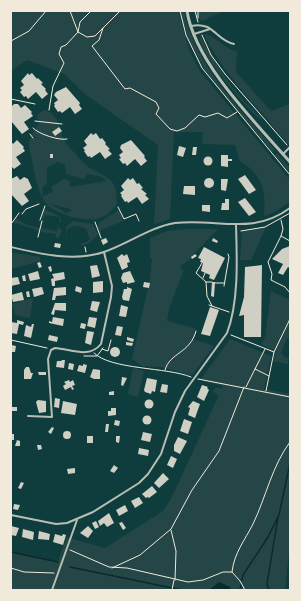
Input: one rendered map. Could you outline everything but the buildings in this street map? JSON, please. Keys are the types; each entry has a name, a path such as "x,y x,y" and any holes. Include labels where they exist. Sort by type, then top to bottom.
{"street":[{"path":"187,11 201,52 215,74 290,162"},
{"path":"191,26 202,24 226,41 234,44"},
{"path":"194,34 211,29"},
{"path":"283,154 290,147"},
{"path":"11,247 69,257 80,257 104,252 174,223 236,225 258,223 283,213 290,208"},
{"path":"11,515 56,524 77,520 129,491 148,474 161,454 178,405 227,332 234,309 236,225"},
{"path":"28,416 52,417 48,360 51,350 55,348 87,353 93,352 102,340 112,286 104,252"},
{"path":"52,590 77,520"}],"path":[{"path":"11,41 28,31 46,11"},
{"path":"70,11 78,32 87,37 95,36 120,11"},
{"path":"49,110 53,86 64,63 59,54 61,47 66,45 78,32 80,22 91,11"},
{"path":"195,11 198,24"},
{"path":"197,19 198,11"},
{"path":"103,28 99,40 92,46 126,89 130,88 156,102 159,108 156,114 170,128 177,131 185,128 199,115 205,117 218,113 227,118 237,112"},
{"path":"201,31 212,55 225,74 290,147"},
{"path":"11,99 35,104"},
{"path":"35,121 62,124"},
{"path":"33,128 41,135 63,140 67,139"},
{"path":"30,134 33,138"},
{"path":"22,214 26,209 39,204"},
{"path":"38,237 45,206"},
{"path":"118,207 124,219 136,214 139,221"},
{"path":"11,224 19,213"},
{"path":"236,232 265,227 281,220 290,213"},
{"path":"281,220 283,229 281,236 268,262 272,274 271,280 285,287 290,293"},
{"path":"95,222 101,238"},
{"path":"281,236 290,241"},
{"path":"224,286 229,257 228,254"},
{"path":"202,263 196,273 206,282 212,282"},
{"path":"202,279 205,273"},
{"path":"206,282 206,296 212,306"},
{"path":"215,283 224,283"},
{"path":"209,305 231,313"},
{"path":"266,391 274,352 290,319"},
{"path":"165,370 167,363 188,347 196,331"},
{"path":"227,332 274,352"},
{"path":"11,340 51,350"},
{"path":"102,349 108,351 111,340"},
{"path":"97,356 104,344"},
{"path":"112,568 140,555 171,529 192,490 219,451 245,387 265,349"},
{"path":"93,352 97,356"},
{"path":"81,356 97,356 119,363 181,373 192,377"},
{"path":"255,369 269,376"},
{"path":"196,377 199,379 290,396"},
{"path":"232,572 235,556 252,525 263,496 290,442"},
{"path":"171,529 176,551 172,590"},
{"path":"68,548 102,565 112,568 128,568 174,580 197,582 224,572 232,572 243,585 244,590"},
{"path":"11,568 24,572 58,572"},
{"path":"159,590 164,590"}],"shaded area":[{"path":"11,11 178,11 189,49 199,70 290,180 290,202 273,213 264,216 264,198 261,184 254,172 240,161 235,145 202,144 203,132 174,132 170,219 154,224 158,145 86,95 64,74 27,60 11,71"},
{"path":"181,11 184,11 198,50 220,85 275,150 273,152 217,87 205,69 194,51 186,31"},
{"path":"197,11 224,11 202,21 199,19"},
{"path":"206,34 237,52 236,72 271,111 290,104 290,146 242,91 225,69 210,47 204,35"},
{"path":"200,35 212,58 227,80 243,100 262,118 260,119 254,113 223,79 205,53 200,42"},
{"path":"44,110 52,114 60,126 52,132 54,136 62,131 62,137 64,137 65,142 87,166 113,182 117,203 113,209 103,217 91,220 68,216 54,210 45,202 37,182 29,146 31,137 35,139 37,137 31,136 39,123 37,115","holes":["58,162 65,165 66,174 83,179 88,174 102,177 106,181 70,187 70,181 64,179 51,187 53,192 43,196 42,188 47,183 47,167","51,204 70,209 71,211 66,213"]},
{"path":"277,153 290,168 290,173 275,155"},
{"path":"44,209 60,216 61,222 59,222 60,217 45,215 44,219 42,218"},
{"path":"119,210 123,221 101,230 101,234 98,226 100,222"},
{"path":"16,218 27,225 40,228 39,231 16,223 15,224 13,222"},
{"path":"73,221 93,224 98,235 89,243 81,246 81,244 90,240 86,229 74,226 67,230 66,239 66,227"},
{"path":"58,227 62,230 59,238 56,238 56,234 41,232 42,228 57,231"},
{"path":"266,227 251,260 240,260 242,232"},
{"path":"185,229 218,229 191,257 192,258 180,266 183,272 169,309 167,321 195,328 193,339 214,346 192,375 160,367 142,366 132,359 150,279 152,258 150,258 150,238 167,231"},
{"path":"11,252 40,257 40,261 11,269"},
{"path":"271,291 290,300 290,339 287,338 281,353 285,357 289,358 288,364 273,361 276,352 261,344 265,338"},
{"path":"33,298 30,318 15,315 12,304"},
{"path":"230,339 271,356 267,375 263,373 267,377 264,389 290,394 290,542 285,590 11,590 11,552 58,562 66,537 105,548 163,511 171,499 219,395 213,392 216,387 222,389 223,386 200,380"},
{"path":"133,368 144,371 138,397 128,394"},
{"path":"219,582 230,587 231,590 209,590"}],"waterway":[{"path":"242,580 243,575 268,537 279,515 290,463"},
{"path":"269,590 267,584 278,517"},
{"path":"11,552 58,562"},
{"path":"70,567 182,590"},
{"path":"240,590 241,585"}]}
